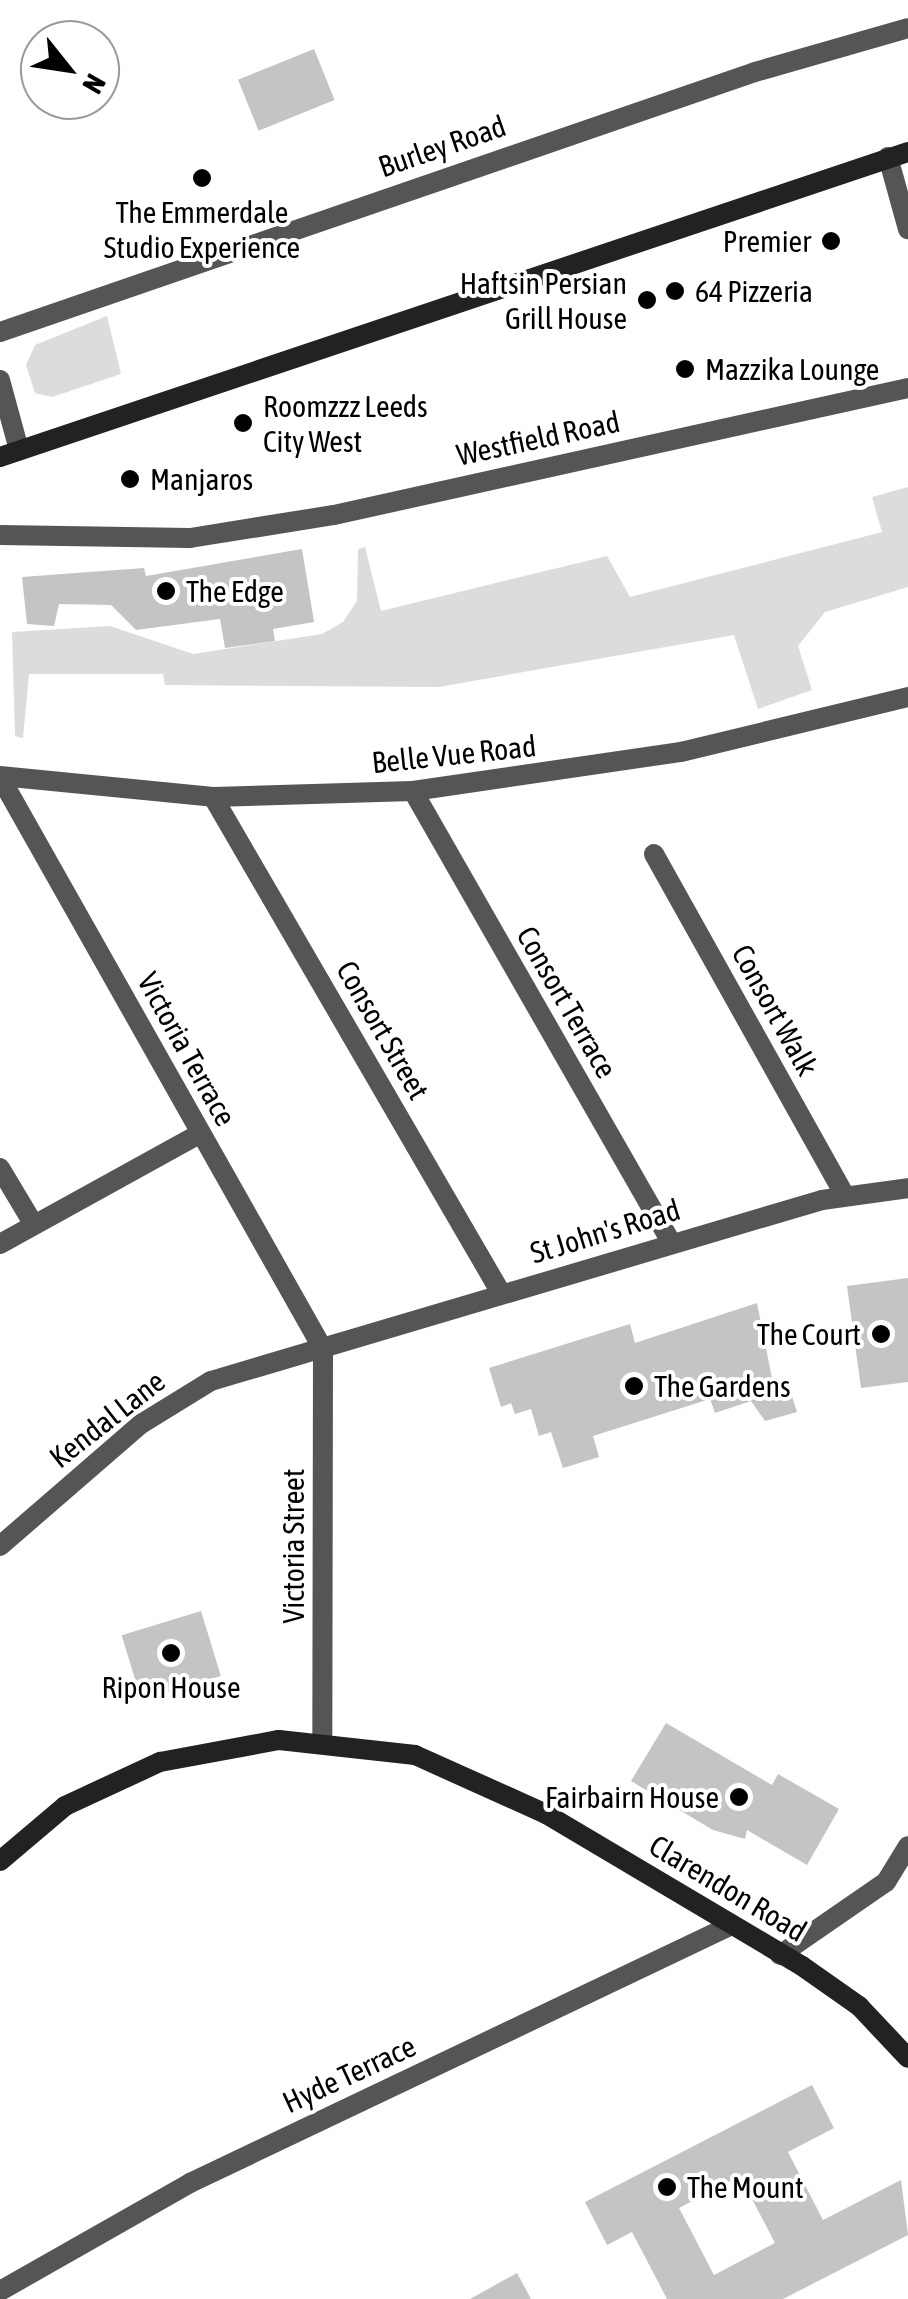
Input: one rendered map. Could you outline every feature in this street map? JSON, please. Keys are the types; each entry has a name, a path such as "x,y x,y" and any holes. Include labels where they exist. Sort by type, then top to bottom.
{"street":[{"name":"Burley Road","path":"0,332 755,72 908,28"},
{"path":"0,380 9,453 898,154 908,229"},
{"name":"Westfield Road","path":"0,535 226,532 908,388"},
{"name":"Belle Vue Road","path":"0,777 213,797 413,790 681,752 908,697"},
{"name":"Victoria Terrace","path":"0,777 323,1349"},
{"name":"Consort Terrace","path":"413,790 670,1242"},
{"name":"Consort Street","path":"213,797 501,1293"},
{"name":"Consort Walk","path":"654,854 844,1194"},
{"path":"0,1244 199,1134"},
{"path":"0,1168 34,1225"},
{"name":"St John's Road","path":"323,1349 670,1242 844,1194 908,1188"},
{"name":"Kendal Lane","path":"0,1546 178,1398 323,1349"},
{"name":"Victoria Street","path":"322,1743 323,1349"},
{"name":"Clarendon Road","path":"0,1860 64,1806 160,1762 278,1740 415,1756 502,1791 780,1954 859,2006 908,2058"},
{"path":"780,1954 886,1882 908,1846"},
{"name":"Hyde Terrace","path":"0,2292 190,2182 732,1926"}],"shaded area":[{"path":"107,316 121,374 52,397 35,393 26,365 35,345"},
{"path":"908,487 908,587 825,612 798,646 812,690 758,709 734,635 439,687 165,685 163,674 29,674 23,738 15,736 12,632 110,626 193,654 322,634 343,622 357,601 358,549 365,547 381,611 607,556 630,597 882,532 872,497"}],"building":[{"path":"314,49 335,100 259,131 238,80"},
{"name":"The Edge","path":"302,549 314,622 273,629 275,641 225,648 220,619 136,630 111,605 59,604 54,626 27,624 22,577 144,568 146,576"},
{"name":"The Court","path":"908,1278 908,1382 861,1388 847,1286"},
{"name":"The Gardens","path":"757,1303 774,1388 788,1384 797,1412 765,1421 751,1401 715,1413 710,1399 593,1436 599,1457 563,1468 551,1432 539,1436 531,1409 515,1414 511,1403 501,1407 489,1368 630,1324 635,1343"},
{"name":"Ripon House","path":"201,1611 221,1676 142,1700 122,1635"},
{"name":"Fairbairn House","path":"666,1723 772,1785 778,1774 839,1809 807,1865 747,1830 745,1839 713,1830 631,1781"},
{"name":"The Mount","path":"812,2085 834,2128 788,2152 823,2220 901,2180 908,2235 783,2299 667,2299 632,2232 607,2245 585,2202","holes":["740,2176 775,2243 714,2275 679,2208"]},
{"path":"517,2273 531,2299 470,2299"}],"place":[{"name":"The Emmerdale Studio Experience","path":"202,178"},
{"name":"Premier","path":"831,241"},
{"name":"64 Pizzeria","path":"675,291"},
{"name":"Haftsin Persian Grill House","path":"647,300"},
{"name":"Mazzika Lounge","path":"685,369"},
{"name":"Roomzzz Leeds City West","path":"243,423"},
{"name":"Manjaros","path":"130,479"},
{"name":"The Edge","path":"166,591"},
{"name":"The Court","path":"881,1334"},
{"name":"The Gardens","path":"634,1386"},
{"name":"Ripon House","path":"171,1653"},
{"name":"Fairbairn House","path":"739,1797"},
{"name":"The Mount","path":"667,2187"}]}
